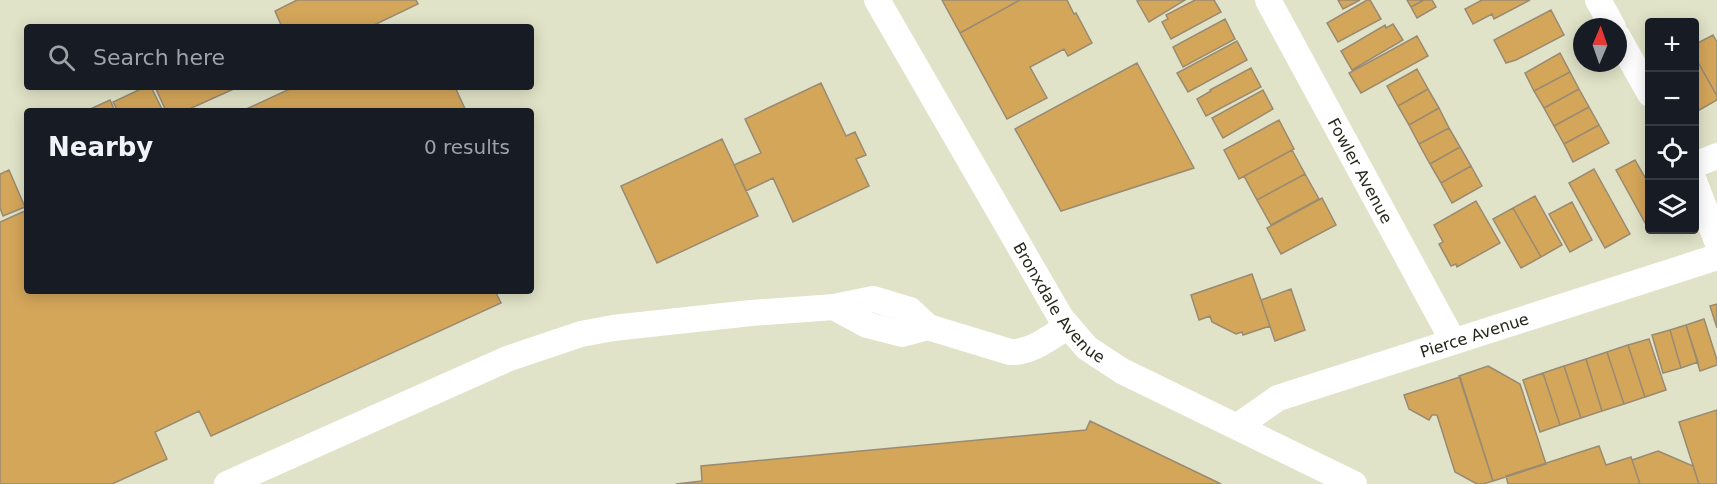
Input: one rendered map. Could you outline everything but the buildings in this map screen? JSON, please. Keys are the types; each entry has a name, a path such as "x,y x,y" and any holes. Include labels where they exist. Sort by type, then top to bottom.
{"street":[{"name":"Bronxdale Avenue","path":"877,0 1061,318 1087,348 1113,366 1354,484"},
{"name":"Fowler Avenue","path":"1268,0 1453,340"},
{"path":"1598,0 1608,18"},
{"path":"1627,53 1645,85"},
{"path":"1699,163 1717,156"},
{"path":"1699,192 1717,241"},
{"name":"Pierce Avenue","path":"1238,426 1278,398 1717,257"},
{"path":"227,484 507,359 581,334 668,321 834,307 873,299 910,310 928,327 1010,352 1021,353 1030,350 1068,326"}]}
